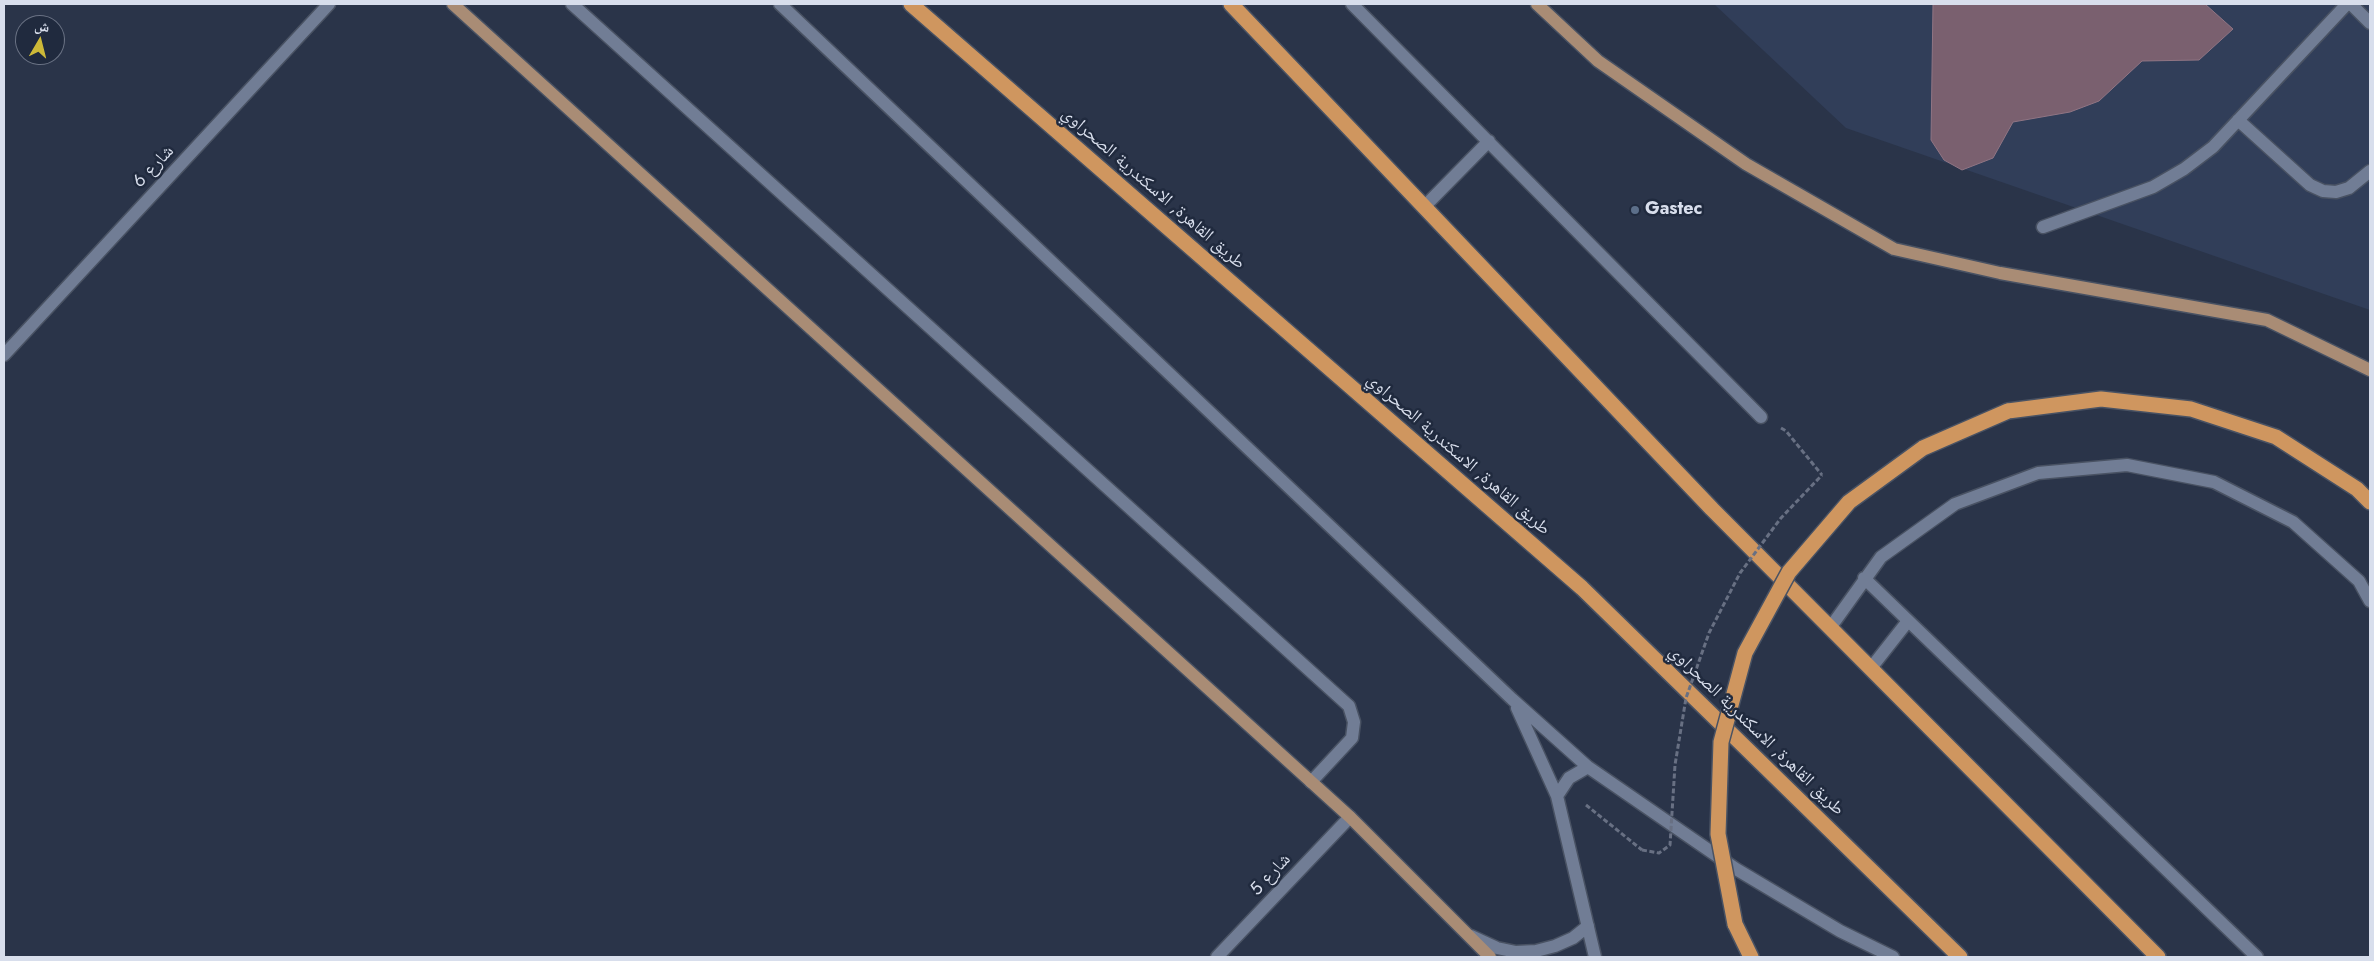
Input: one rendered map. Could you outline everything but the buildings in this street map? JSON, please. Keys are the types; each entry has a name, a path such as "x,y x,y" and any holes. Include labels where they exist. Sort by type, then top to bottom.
{"highway":[{"name":"طريق القاهرة, الاسكندرية الصحراوي","path":"911,4 1582,588 1960,957"},
{"path":"1231,4 1712,508 2158,957"},
{"path":"1750,957 1735,924 1718,834 1721,742 1745,653 1789,572 1849,502 1923,448 2008,412 2101,399 2191,408 2276,437 2357,489 2370,502"}],"main road":[{"path":"453,4 1350,817 1490,957"},
{"path":"1537,4 1598,61 1746,164 1894,248 2000,274 2267,320 2370,370"}],"street":[{"name":"شارع 6","path":"4,355 330,4"},
{"path":"572,4 1349,706 1354,722 1352,738 1311,782"},
{"path":"780,4 1512,699 1588,767 1736,869 1840,931 1893,957"},
{"path":"1352,4 1761,416"},
{"path":"2043,227 2153,187 2184,169 2213,146 2347,4"},
{"path":"2351,4 2370,23"},
{"path":"2238,120 2310,185 2322,191 2336,192 2349,188 2370,171"},
{"path":"1424,206 1489,141"},
{"path":"1830,628 1864,578 1881,557 1955,504 2038,473 2127,465 2214,482 2293,522 2359,581 2370,601"},
{"path":"1864,578 2256,957"},
{"path":"1871,668 1908,621"},
{"path":"1512,699 1529,730 1557,796 1596,957"},
{"path":"1557,796 1569,778 1588,767"},
{"name":"شارع 5","path":"1217,957 1350,817"},
{"path":"1463,930 1479,941 1497,948 1516,952 1536,951 1564,942 1588,926"}],"path":[{"path":"1786,431 1822,475"},
{"path":"1579,800 1642,850"}],"shaded area":[{"path":"1714,4 2370,4 2370,310 1846,128"}],"place":[{"name":"Gastec","path":"1635,210"}]}
